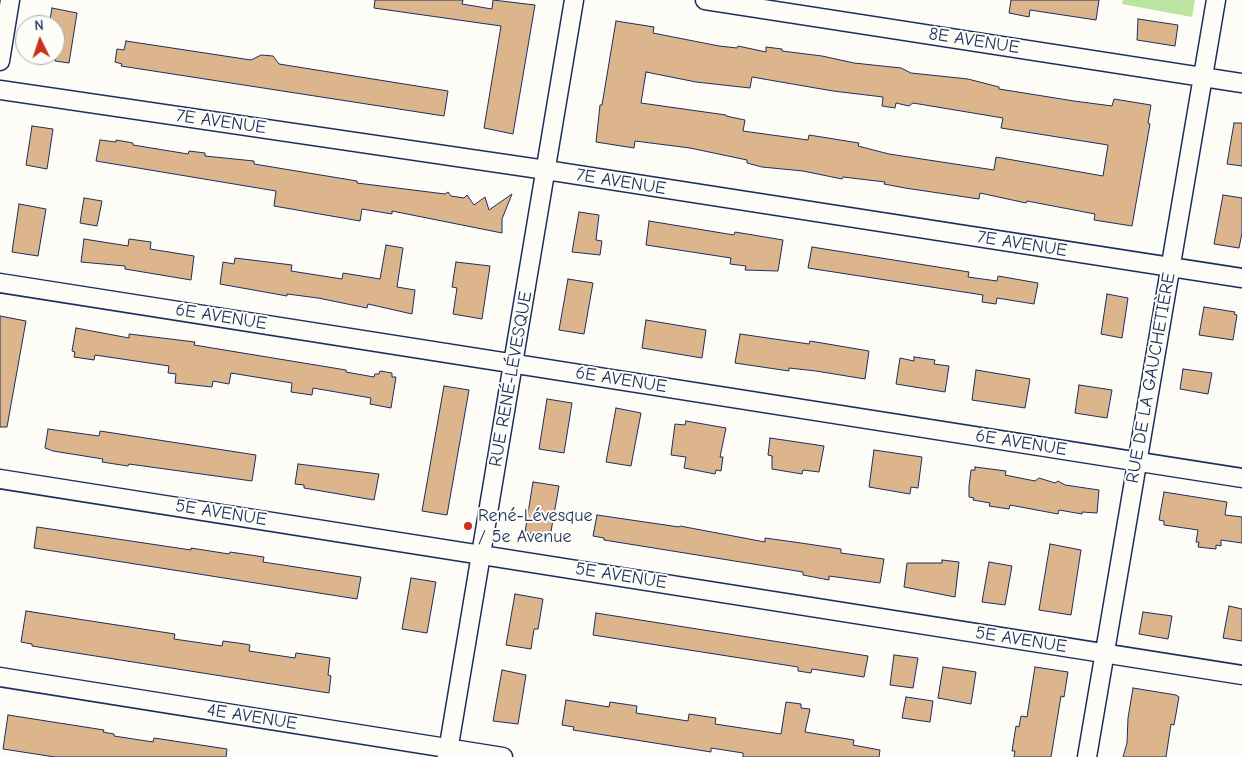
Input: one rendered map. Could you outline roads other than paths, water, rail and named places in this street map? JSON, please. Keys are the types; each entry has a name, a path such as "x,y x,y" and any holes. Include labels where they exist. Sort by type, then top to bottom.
{"street":[{"path":"0,61 10,0"},
{"name":"RUE RENÉ-LÉVESQUE","path":"447,753 574,0"},
{"name":"8E AVENUE","path":"706,0 1242,83"},
{"name":"RUE DE LA GAUCHETIÈRE","path":"1087,757 1216,0"},
{"name":"7E AVENUE","path":"0,90 546,170 1242,278"},
{"name":"6E AVENUE","path":"0,283 1242,478"},
{"name":"5E AVENUE","path":"0,479 1242,675"},
{"name":"4E AVENUE","path":"0,677 447,753 503,757"}],"place":[{"name":"René-Lévesque / 5e Avenue","path":"468,526"}]}
